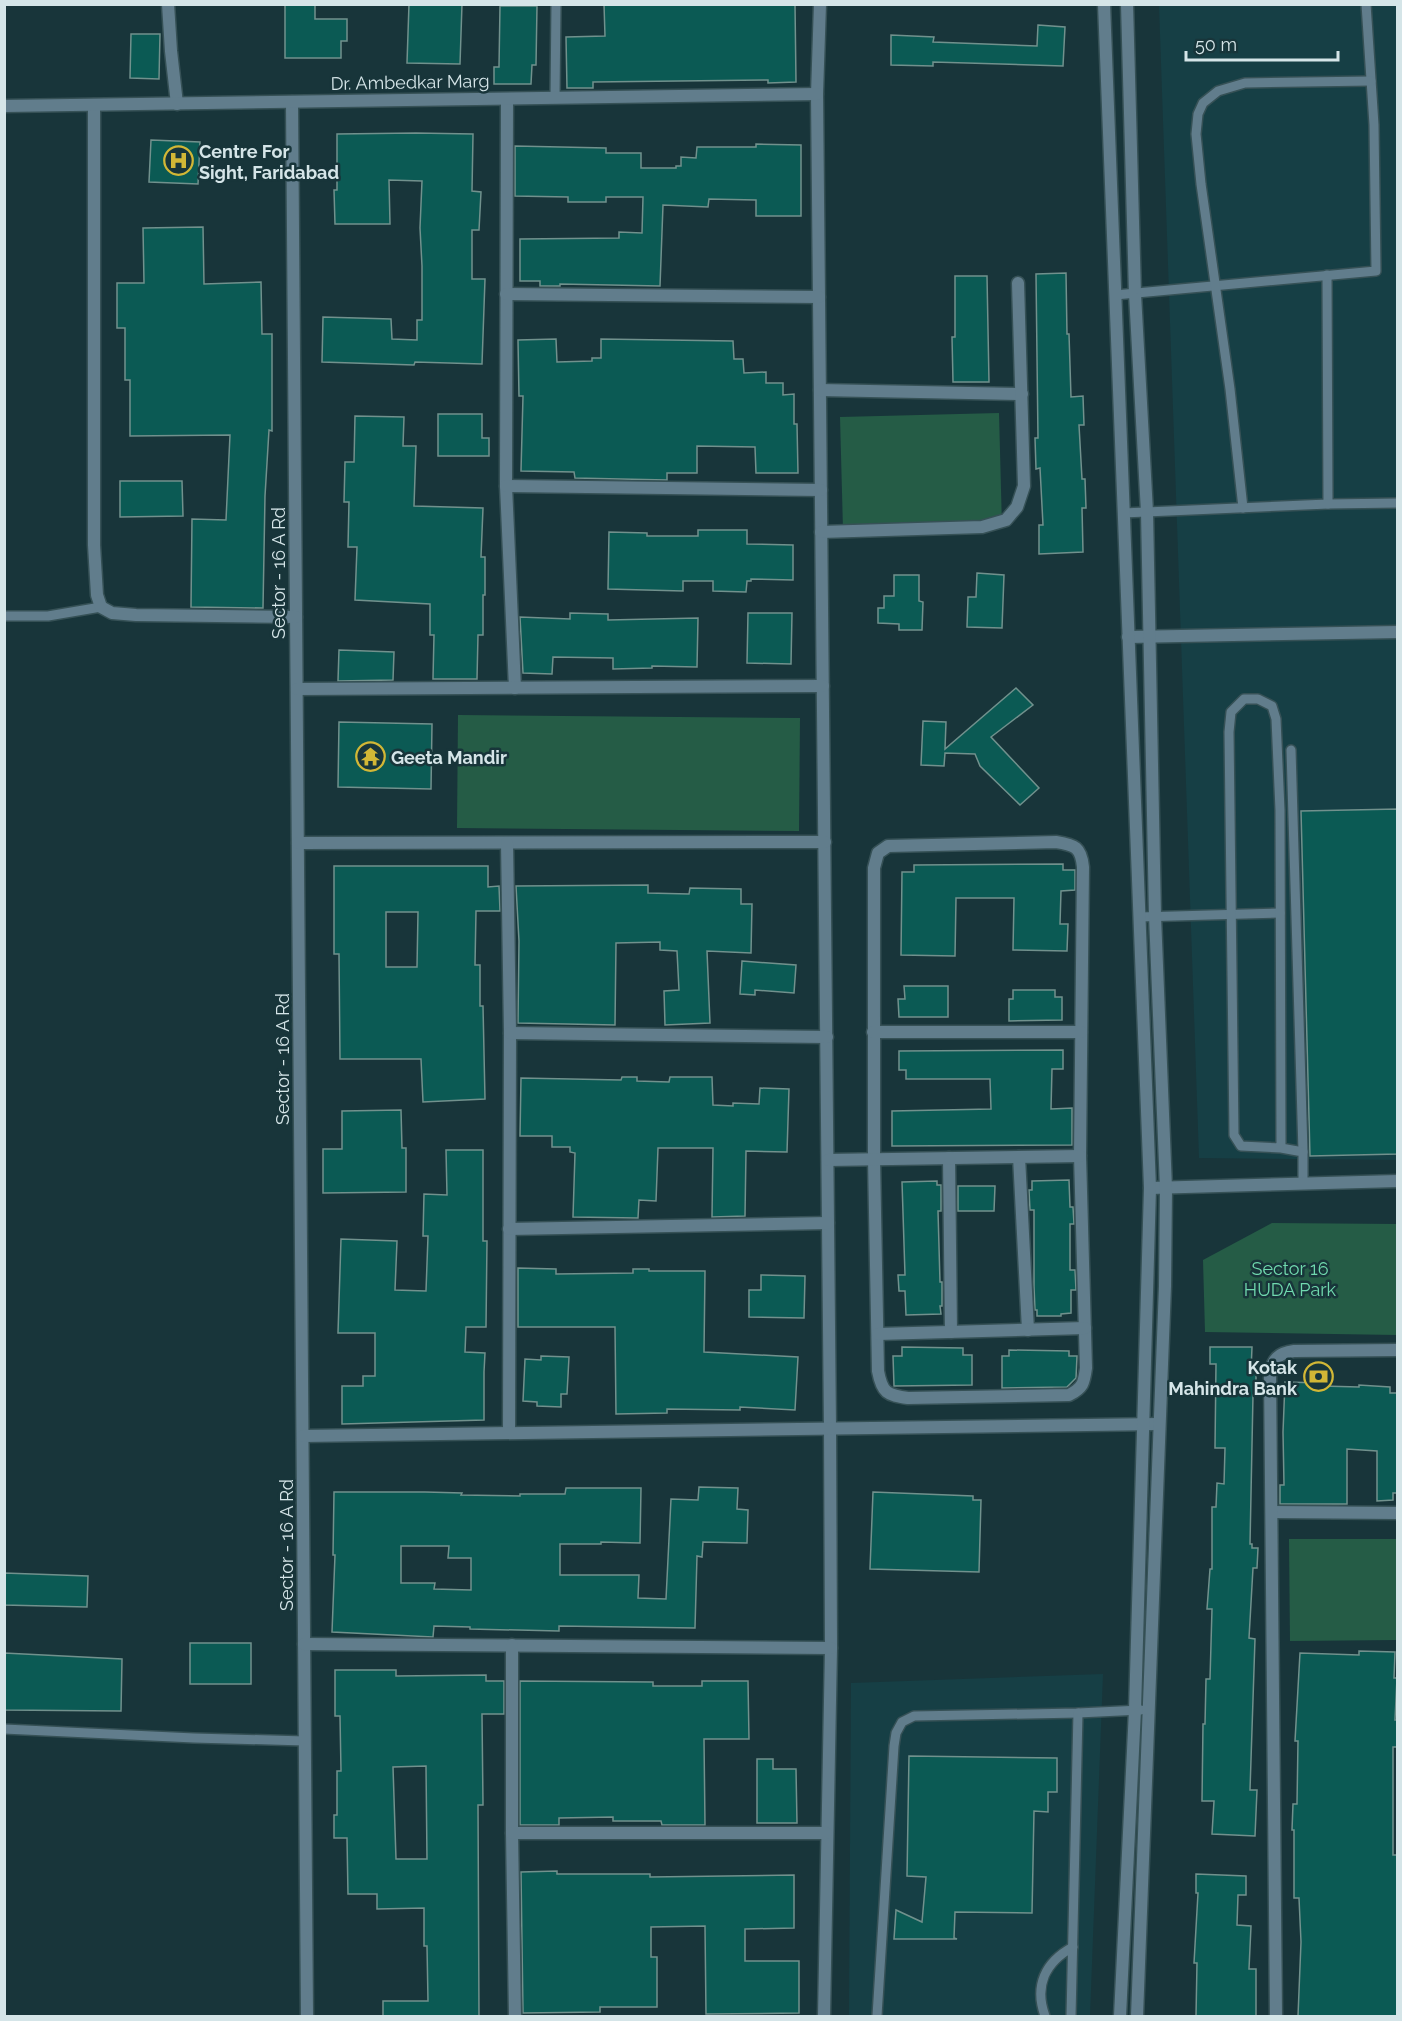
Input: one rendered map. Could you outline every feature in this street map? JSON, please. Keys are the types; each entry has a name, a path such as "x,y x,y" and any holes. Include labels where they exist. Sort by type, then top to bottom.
{"street":[{"path":"168,4 177,104"},
{"path":"820,4 817,94 831,1648 824,2016"},
{"path":"1104,4 1150,1188 1135,1710 1120,2016"},
{"path":"1127,4 1135,294 1147,512 1155,916 1166,1188 1165,1286 1137,2016"},
{"name":"Dr. Ambedkar Marg","path":"4,106 817,94"},
{"path":"507,99 506,486 514,688"},
{"name":"Sector - 16 A Rd","path":"292,102 307,2016"},
{"path":"94,105 96,595 101,607 112,613 296,617"},
{"path":"821,532 982,527 1006,520 1017,507 1024,486 1018,283"},
{"path":"506,294 819,297"},
{"path":"820,390 1022,394"},
{"path":"506,486 821,490"},
{"path":"1128,636 1398,632"},
{"path":"297,689 823,686"},
{"path":"298,843 825,842"},
{"path":"1056,842 1077,848 1082,856 1080,1156 1086,1368 1085,1381 1079,1390 1069,1395 908,1398 885,1392 880,1383 878,1371 873,1032 872,882 878,853 888,846 1056,842"},
{"path":"507,843 510,1033 509,1432"},
{"path":"873,1032 1081,1032"},
{"path":"510,1033 827,1037"},
{"path":"828,1160 1080,1156"},
{"path":"1019,1157 1028,1330"},
{"path":"949,1158 951,1332"},
{"path":"1150,1188 1398,1181"},
{"path":"509,1229 828,1223"},
{"path":"878,1334 1085,1328"},
{"path":"1276,2016 1270,1374 1273,1362 1281,1353 1398,1350"},
{"path":"303,1436 1159,1424"},
{"path":"1272,1512 1398,1513"},
{"path":"304,1644 831,1648"},
{"path":"512,1645 514,2016"},
{"path":"512,1833 826,1833"}],"lane":[{"path":"555,98 556,4"},
{"path":"1115,295 1376,271 1371,81 1366,4"},
{"path":"1243,508 1201,184 1196,134 1198,114 1203,103 1218,91 1245,83 1371,81"},
{"path":"1327,275 1328,504"},
{"path":"1123,513 1398,503"},
{"path":"4,616 48,616 101,607"},
{"path":"1281,1148 1280,810 1276,718 1272,706 1258,699 1244,699 1231,712 1229,732 1234,1135 1241,1146 1281,1148 1303,1152"},
{"path":"1291,750 1303,1184"},
{"path":"1139,917 1280,913"},
{"path":"877,2016 894,1746 896,1733 902,1722 914,1716 1078,1713 1149,1709"},
{"path":"1071,2016 1078,1713"},
{"path":"4,1729 305,1741"},
{"path":"1045,2016 1042,2007 1042,1982 1047,1969 1062,1953 1072,1947"}],"shaded area":[{"path":"1159,5 1397,5 1397,1160 1199,1158"},
{"path":"1103,1674 1090,2016 849,2016 851,1683"}],"green space":[{"path":"999,413 1002,527 843,530 840,417"},
{"path":"458,715 800,718 799,831 457,828"},
{"name":"Sector 16 HUDA Park","path":"1272,1223 1397,1224 1397,1335 1205,1332 1203,1260"},
{"path":"1289,1539 1397,1539 1397,1640 1290,1641"}],"building":[{"path":"285,4 315,4 315,19 347,19 347,41 341,41 341,58 285,58"},
{"path":"409,4 462,4 460,64 407,63"},
{"path":"604,4 795,4 796,82 768,83 768,80 593,82 593,88 567,88 566,37 605,36"},
{"path":"500,6 537,6 536,65 532,65 531,84 494,84 494,67 499,67"},
{"path":"1038,25 1065,27 1063,66 933,62 933,66 891,65 891,35 934,37 933,42 1037,46"},
{"path":"131,34 160,34 159,79 130,78"},
{"path":"337,134 473,134 472,191 481,192 479,230 472,230 472,279 485,279 482,364 415,362 414,365 322,362 323,317 391,319 392,339 417,340 417,320 422,320 420,228 422,181 389,180 390,224 335,224 334,190 337,190"},
{"path":"151,140 200,142 198,184 149,182"},
{"path":"756,144 801,145 801,216 756,216 756,200 709,199 708,207 663,205 660,286 560,284 560,286 540,286 540,281 520,281 520,239 619,238 619,232 642,233 643,197 606,197 606,202 568,202 568,197 515,196 515,146 606,148 606,153 641,153 641,168 676,168 676,166 681,166 681,157 696,158 697,147 756,147"},
{"path":"203,227 204,284 261,282 262,334 272,334 272,431 269,430 265,496 263,608 191,607 192,519 226,520 230,435 130,436 130,380 125,380 125,328 117,328 117,283 144,283 143,228"},
{"path":"1066,273 1071,397 1083,396 1084,425 1079,425 1086,508 1082,508 1083,552 1039,554 1039,525 1043,525 1040,468 1036,469 1035,438 1038,438 1036,274"},
{"path":"955,276 987,276 989,382 953,382 952,337 955,337"},
{"path":"556,339 557,362 592,361 592,358 601,358 601,339 733,341 734,359 743,359 744,373 766,372 766,383 783,383 783,395 794,394 798,473 756,473 755,447 697,446 697,473 667,473 667,480 575,478 574,472 521,471 523,396 519,396 518,340"},
{"path":"438,414 482,414 482,438 489,438 489,456 438,456"},
{"path":"355,416 404,417 403,446 416,446 414,506 483,508 481,557 485,557 485,595 483,595 483,635 478,635 477,679 433,679 434,635 430,635 430,604 355,600 357,547 348,547 349,502 344,502 345,462 354,462"},
{"path":"120,481 182,481 183,516 120,517"},
{"path":"698,530 747,530 747,544 793,545 793,580 751,579 747,581 746,592 713,591 713,581 683,581 683,591 608,589 609,532 647,533 647,536 698,536"},
{"path":"977,573 1004,575 1002,628 967,627 968,597 976,597"},
{"path":"894,575 919,575 919,601 923,602 922,630 899,630 899,624 878,623 878,608 884,608 884,596 894,596"},
{"path":"570,613 608,614 608,620 698,618 697,667 652,666 652,668 613,669 613,658 553,657 552,674 523,673 520,617 570,619"},
{"path":"748,613 792,613 791,664 747,663"},
{"path":"339,650 394,652 393,680 338,681"},
{"path":"1016,688 1033,705 991,737 1039,788 1020,805 980,766 975,754 945,753 944,766 921,765 923,721 946,722 945,749"},
{"path":"339,722 432,724 431,789 338,787"},
{"path":"1398,809 1398,1154 1310,1156 1301,811"},
{"path":"1063,864 1063,870 1075,870 1075,890 1061,891 1060,924 1068,924 1067,951 1013,950 1014,898 956,898 955,956 901,955 902,872 914,872 914,865"},
{"path":"334,866 488,866 488,887 499,886 500,911 476,911 475,965 480,965 485,1099 423,1102 421,1059 340,1059 339,954 334,954","holes":["386,912 418,912 417,967 386,967"]},
{"path":"648,885 648,893 689,894 690,888 741,889 741,904 752,904 751,953 707,951 710,1023 665,1025 664,991 679,990 677,951 660,950 660,942 616,943 615,1025 518,1023 519,941 516,886"},
{"path":"742,961 796,965 794,993 755,990 755,995 740,994"},
{"path":"904,986 948,986 948,1017 899,1017 898,999 905,999"},
{"path":"1013,990 1055,990 1055,997 1062,997 1062,1020 1009,1021 1009,999 1013,999"},
{"path":"1063,1050 1063,1069 1052,1069 1051,1109 1072,1108 1072,1145 892,1146 892,1111 991,1109 990,1079 906,1079 906,1070 899,1070 899,1051"},
{"path":"622,1077 637,1077 637,1081 669,1082 670,1077 712,1077 713,1105 759,1104 760,1088 789,1089 787,1152 746,1151 745,1216 712,1217 713,1148 658,1148 656,1201 639,1200 638,1218 573,1217 575,1153 570,1152 570,1147 552,1147 552,1136 520,1136 521,1078 621,1080"},
{"path":"401,1110 402,1148 406,1148 406,1192 323,1193 323,1149 342,1149 342,1111"},
{"path":"446,1150 483,1150 483,1241 487,1241 486,1327 466,1327 465,1352 485,1353 484,1420 342,1424 342,1386 363,1386 363,1376 375,1376 375,1333 338,1333 341,1239 397,1241 395,1290 426,1291 428,1236 423,1236 424,1194 447,1195"},
{"path":"1069,1180 1070,1207 1073,1207 1074,1224 1070,1224 1070,1270 1075,1270 1076,1290 1071,1290 1071,1313 1061,1314 1061,1316 1037,1316 1034,1286 1034,1210 1030,1210 1029,1190 1032,1190 1032,1181"},
{"path":"937,1181 937,1185 941,1185 941,1211 938,1211 940,1282 942,1282 941,1314 906,1315 905,1291 899,1291 898,1275 905,1275 902,1182"},
{"path":"958,1186 995,1186 994,1211 958,1211"},
{"path":"518,1268 556,1269 556,1274 633,1273 633,1269 705,1271 704,1352 798,1357 795,1410 740,1407 740,1410 667,1409 667,1413 616,1414 615,1327 518,1327"},
{"path":"761,1275 805,1276 804,1318 749,1317 749,1290 761,1290"},
{"path":"902,1347 963,1348 963,1355 972,1355 972,1385 894,1386 893,1356 902,1356"},
{"path":"1210,1347 1252,1347 1251,1371 1256,1371 1256,1395 1253,1395 1250,1544 1252,1548 1258,1548 1257,1568 1253,1568 1249,1638 1255,1639 1250,1790 1257,1790 1255,1836 1212,1834 1214,1801 1202,1801 1203,1724 1205,1724 1206,1679 1210,1679 1212,1609 1207,1609 1210,1569 1212,1569 1212,1507 1216,1507 1217,1483 1224,1484 1225,1448 1215,1448 1216,1364 1210,1364"},
{"path":"1009,1350 1069,1351 1069,1356 1077,1356 1076,1378 1067,1387 1002,1388 1002,1356 1009,1356"},
{"path":"541,1356 569,1357 567,1394 561,1394 561,1407 537,1406 537,1402 523,1401 525,1359 541,1360"},
{"path":"1285,1382 1322,1383 1322,1386 1390,1387 1390,1393 1398,1393 1398,1493 1393,1493 1393,1500 1377,1501 1377,1451 1347,1449 1347,1504 1280,1504 1280,1485 1284,1485"},
{"path":"699,1487 738,1488 737,1509 748,1510 747,1543 703,1542 702,1557 697,1556 695,1628 559,1626 559,1631 434,1626 433,1637 332,1632 335,1555 333,1555 334,1492 425,1492 520,1496 520,1494 565,1494 566,1488 641,1488 640,1543 560,1544 560,1575 639,1575 638,1598 666,1599 671,1499 698,1500","holes":["401,1546 449,1546 448,1558 471,1558 471,1590 434,1589 435,1583 401,1583"]},
{"path":"873,1492 973,1496 973,1500 981,1500 979,1572 870,1569"},
{"path":"4,1573 88,1576 87,1607 4,1605"},
{"path":"190,1643 251,1643 251,1684 190,1684"},
{"path":"1359,1651 1395,1652 1394,1678 1397,1678 1395,1720 1398,1720 1398,1747 1393,1747 1393,1855 1398,1855 1397,2016 1298,2016 1301,1942 1299,1898 1294,1898 1294,1830 1292,1830 1293,1804 1297,1804 1298,1741 1295,1741 1300,1653 1359,1655"},
{"path":"4,1653 122,1659 121,1711 4,1710"},
{"path":"335,1670 396,1670 396,1676 486,1675 486,1681 504,1681 504,1714 482,1714 483,1805 478,1805 479,2016 383,2016 383,2001 428,2001 424,1908 377,1909 377,1894 348,1894 347,1838 334,1838 334,1815 337,1815 337,1771 341,1771 340,1716 335,1716","holes":["426,1766 427,1859 396,1859 393,1767"]},
{"path":"520,1681 653,1682 653,1686 702,1686 702,1681 748,1681 749,1739 704,1739 705,1825 662,1825 661,1821 613,1821 613,1817 559,1818 559,1825 520,1825"},
{"path":"909,1756 1057,1758 1057,1792 1048,1792 1048,1812 1034,1811 1032,1913 955,1912 954,1938 957,1939 894,1939 896,1910 922,1922 926,1877 907,1876"},
{"path":"757,1759 773,1759 773,1769 796,1769 797,1823 757,1823"},
{"path":"557,1871 557,1874 650,1874 650,1877 794,1875 794,1928 745,1929 745,1961 799,1961 799,2013 706,2014 705,1926 651,1927 651,1957 657,1957 657,2007 600,2007 600,2012 523,2013 521,1872"},
{"path":"1196,1874 1246,1876 1246,1895 1238,1895 1237,1925 1251,1926 1249,1969 1256,1969 1256,2016 1196,2016 1197,1963 1194,1963 1198,1893 1196,1893"}],"place":[{"name":"Centre For Sight, Faridabad","path":"178,161"},
{"name":"Geeta Mandir","path":"370,757"},
{"name":"Kotak Mahindra Bank","path":"1318,1377"}]}
